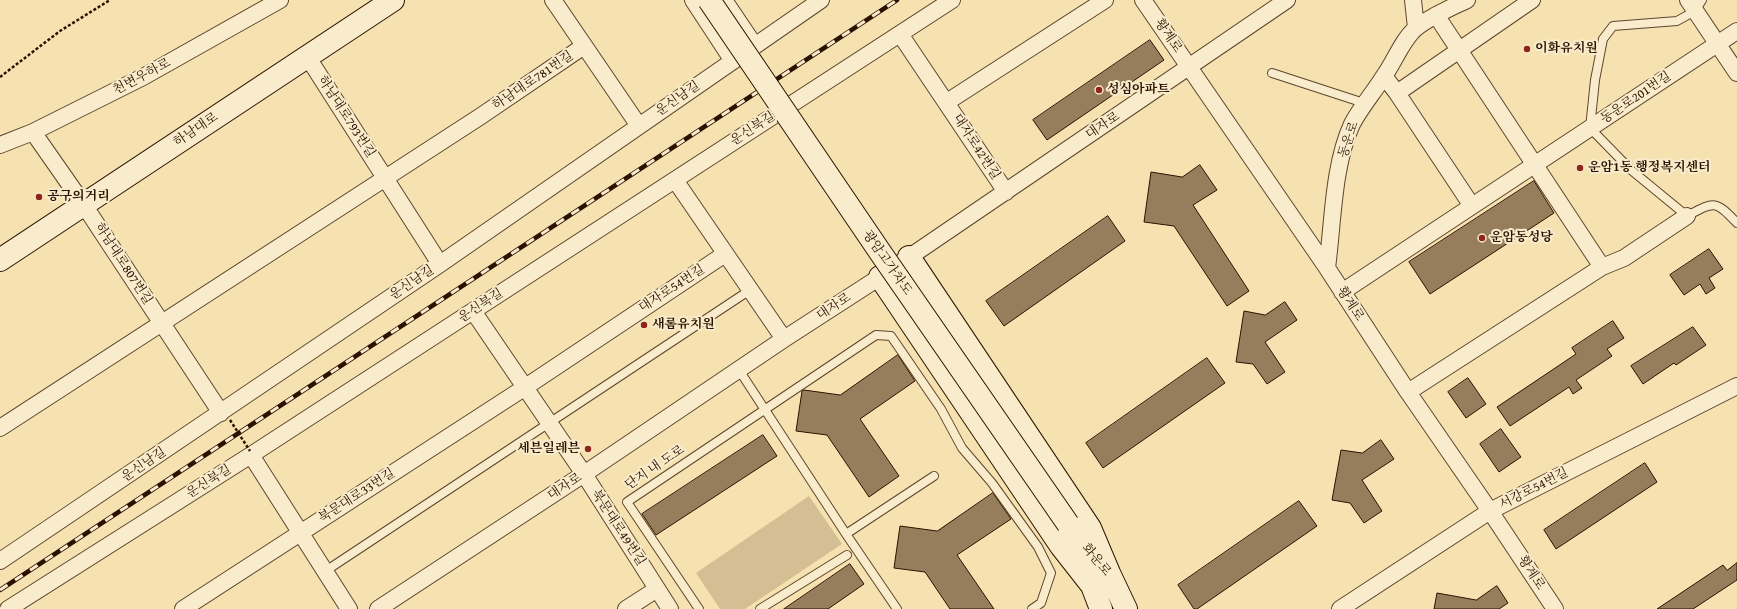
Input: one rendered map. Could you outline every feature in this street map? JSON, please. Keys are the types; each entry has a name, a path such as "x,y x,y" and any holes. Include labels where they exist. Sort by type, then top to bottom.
{"street":[{"name":"천변우하로","path":"0,145 33,132 143,77 280,0"},
{"name":"하남대로","path":"0,260 393,0"},
{"name":"하남대로781번길","path":"554,0 639,126"},
{"path":"693,0 733,61"},
{"name":"광암고가차도","path":"709,0 866,233 1071,529"},
{"path":"724,0 754,46"},
{"name":"운신남길","path":"0,562 225,417 440,264 821,0"},
{"name":"운신북길","path":"17,607 251,453 473,311 952,0"},
{"name":"대자로42번길","path":"947,102 1105,0"},
{"name":"황계로","path":"1143,0 1327,268 1408,392 1555,609"},
{"name":"대자로","path":"378,609 584,474 784,339 909,258 1287,0"},
{"path":"1413,0 1416,28"},
{"name":"동운로","path":"1327,268 1336,187 1343,148 1353,123 1364,103 1384,76 1402,45 1416,28 1436,15 1467,0"},
{"path":"1397,93 1532,0"},
{"path":"1695,4 1737,73"},
{"path":"1436,15 1602,267"},
{"name":"동운로201번길","path":"1342,292 1737,31"},
{"name":"대자로42번길","path":"900,34 1006,192"},
{"name":"하남대로781번길","path":"385,178 481,116 584,46"},
{"name":"하남대로793번길","path":"307,56 440,264"},
{"path":"1384,76 1397,93 1472,206"},
{"name":"하남대로807번길","path":"33,132 84,205 225,417"},
{"path":"0,428 385,178"},
{"path":"675,180 784,339"},
{"path":"1408,392 1602,267 1624,258 1687,216"},
{"name":"대자로54번길","path":"524,388 725,254"},
{"path":"909,258 1090,528 1109,573"},
{"path":"880,277 1061,546 1090,583"},
{"name":"북문대로49번길","path":"473,311 584,474 670,609"},
{"name":"서강로54번길","path":"1340,609 1490,511 1737,386"},
{"name":"북문대로33번길","path":"186,607 524,388"},
{"path":"251,453 324,572 349,609"},
{"name":"화운로","path":"1071,529 1109,573 1126,609"},
{"name":"화운로","path":"1071,529 1101,609"},
{"path":"626,609 657,589"}],"lane":[{"path":"1695,4 1677,22 1613,26 1603,39 1595,80 1590,128 1631,170 1687,216 1706,206 1718,206 1722,207 1737,223"},
{"path":"1272,73 1364,103"},
{"path":"324,572 750,290"},
{"path":"765,409 876,335 892,336 941,408 962,448 992,483 1038,547 1051,573 1041,603 1032,609"},
{"path":"739,370 897,609"},
{"name":"단지 내 도로","path":"699,609 627,502 765,409"},
{"path":"846,534 934,476"},
{"path":"760,609 847,555"}],"path":[{"path":"0,77 60,31 110,0"},
{"path":"225,417 251,453"}],"shaded area":[{"path":"809,496 842,544 745,609 720,609 696,573"}],"building":[{"name":"성심아파트","path":"1150,40 1164,60 1047,140 1033,120"},
{"path":"1200,165 1217,190 1193,205 1249,291 1227,306 1174,226 1144,222 1151,172 1182,177"},
{"name":"운암동성당","path":"1534,181 1554,213 1430,294 1409,262"},
{"path":"1108,216 1125,241 1004,326 986,301"},
{"path":"1709,249 1723,269 1709,278 1715,288 1706,294 1700,284 1684,295 1670,275"},
{"path":"1285,302 1297,320 1265,342 1285,372 1267,384 1253,364 1236,362 1244,311 1265,315"},
{"path":"1613,321 1624,338 1607,349 1612,356 1576,380 1582,388 1573,394 1569,387 1510,426 1497,407 1576,354 1572,348"},
{"path":"1693,327 1706,345 1676,365 1674,363 1643,384 1631,366"},
{"path":"898,355 915,381 860,419 899,476 869,497 827,435 796,431 802,391 804,390 840,395"},
{"path":"1207,358 1225,383 1103,468 1086,443"},
{"path":"1468,378 1486,404 1466,418 1448,392"},
{"path":"1501,429 1521,457 1499,472 1480,444"},
{"path":"763,435 777,456 656,535 642,514"},
{"path":"1381,440 1394,459 1362,480 1382,511 1364,523 1350,503 1332,500 1341,450 1362,453"},
{"path":"1645,463 1657,482 1556,549 1544,530"},
{"path":"993,493 1011,519 957,555 994,609 950,609 925,572 894,568 900,526 937,531"},
{"path":"1299,501 1317,526 1197,609 1194,609 1178,585"},
{"path":"1737,563 1737,580 1693,609 1657,609 1723,565 1727,570"},
{"path":"850,564 864,584 828,609 784,609"},
{"path":"1497,586 1508,603 1499,609 1434,609 1437,593 1476,600"}],"railway":[{"path":"0,590 897,0"}],"place":[{"name":"이화유치원","path":"1527,49"},
{"name":"성심아파트","path":"1099,90"},
{"name":"운암1동 행정복지센터","path":"1580,168"},
{"name":"공구의거리","path":"39,197"},
{"name":"운암동성당","path":"1482,238"},
{"name":"새롬유치원","path":"644,325"},
{"name":"세븐일레븐","path":"588,449"}]}
